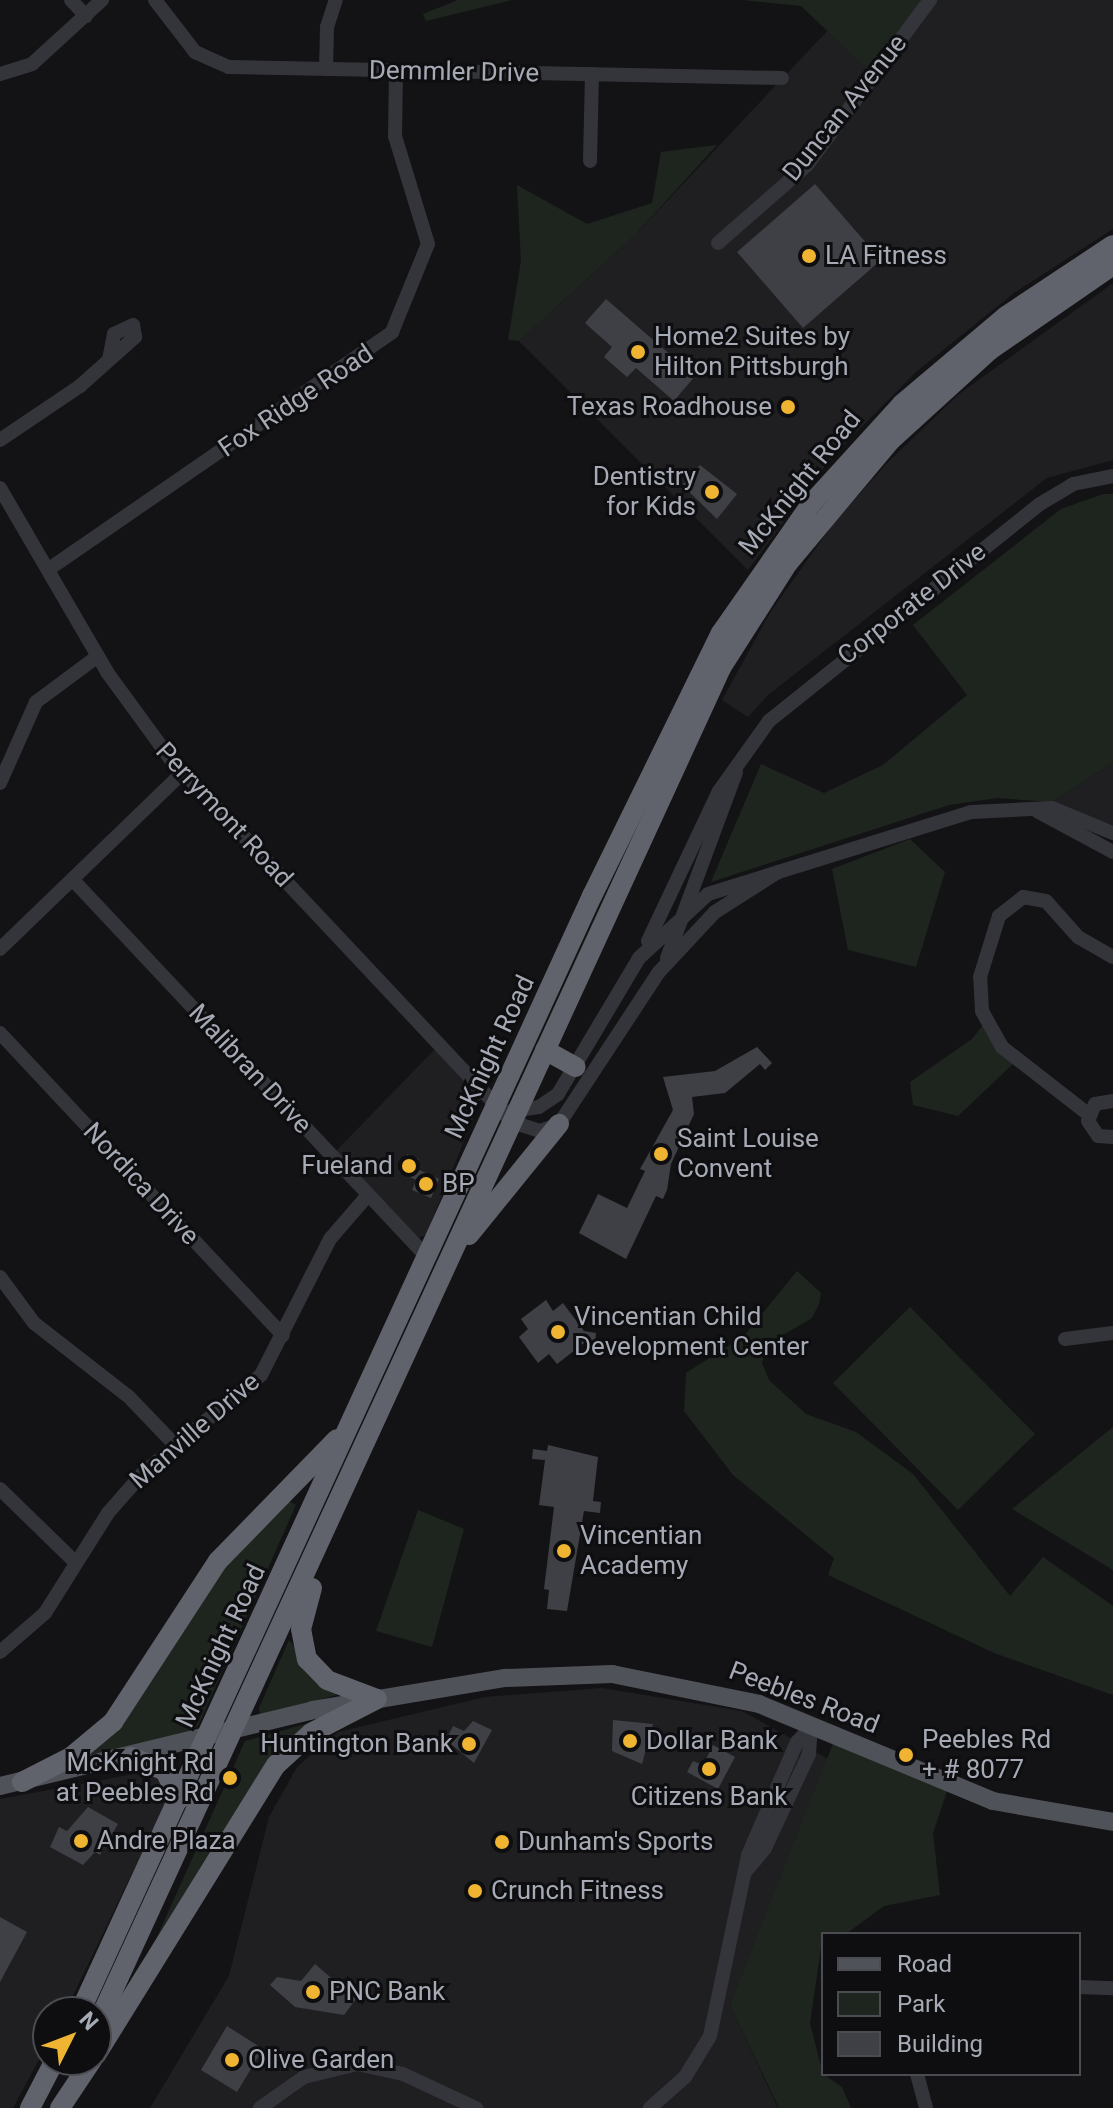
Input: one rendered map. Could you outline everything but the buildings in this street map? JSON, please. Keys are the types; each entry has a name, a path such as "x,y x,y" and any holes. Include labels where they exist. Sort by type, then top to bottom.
{"highway":[{"name":"McKnight Road","path":"87,1996 681,707 774,552 854,453 927,380 1034,296 1113,245"},
{"name":"McKnight Road","path":"110,1996 357,1462 691,725 788,563 867,465 931,401 1017,330 1113,265"},
{"path":"545,1050 576,1067"},
{"path":"449,1260 559,1124"},
{"path":"22,1782 71,1757 113,1722 218,1561 318,1461 356,1413"},
{"path":"357,1462 306,1605 301,1637 320,1676 377,1699"},
{"path":"112,2029 276,1765 311,1733 377,1699"},
{"path":"131,1757 165,1771 179,1800"},
{"path":"30,2108 47,2076"},
{"path":"57,2108 72,2076"},
{"path":"57,2108 80,2076"}],"main road":[{"name":"Peebles Road","path":"0,1786 377,1699 505,1678 622,1674 706,1688 993,1801 1113,1822"}],"street":[{"path":"71,0 86,16"},
{"path":"0,74 32,64 102,0"},
{"name":"Demmler Drive","path":"155,0 206,60 240,68 782,78"},
{"path":"326,69 327,27 336,0"},
{"name":"Duncan Avenue","path":"718,243 807,165 930,0"},
{"name":"Fox Ridge Road","path":"49,569 392,332 428,244 395,136 396,71"},
{"path":"590,161 592,74"},
{"path":"0,440 109,360"},
{"name":"Corporate Drive","path":"639,958 737,768 759,732 790,701 1024,516 1073,484 1113,476"},
{"name":"Perrymont Road","path":"0,488 98,656 182,773 496,1105 514,1117"},
{"path":"0,783 36,702 98,656"},
{"name":"Corporate Drive","path":"659,972 686,910 737,768"},
{"path":"0,949 182,773"},
{"path":"1037,811 1113,852"},
{"path":"514,1117 553,1099 576,1067 639,958 686,910 717,890 961,815 1067,811 1113,833"},
{"path":"514,1117 540,1131 559,1124 659,972 715,912 778,872"},
{"name":"Malibran Drive","path":"73,880 427,1257"},
{"path":"1113,957 1078,937 1046,901 1023,897 999,916 980,977 982,1011 1002,1047 1022,1068 1088,1114 1093,1132 1113,1137"},
{"name":"Nordica Drive","path":"0,1033 283,1335"},
{"path":"1088,1114 1100,1101 1113,1101"},
{"name":"Manville Drive","path":"0,1652 45,1613 75,1562 118,1500 175,1445 246,1393 283,1335 330,1239 368,1195"},
{"path":"0,1277 34,1323 129,1397 175,1445"},
{"path":"1065,1339 1113,1333"},
{"path":"0,1489 75,1562"},
{"path":"650,2108 685,2077 710,2036 746,1871 797,1742 811,1727"},
{"path":"1081,1987 1113,1988"},
{"path":"260,2108 304,2077 357,2064 403,2074 476,2108"},
{"path":"918,2076 926,2108"}],"shaded area":[{"path":"930,0 1113,0 1113,229 1014,293 916,372 831,458 748,570 519,341 634,236 829,29 875,75"},
{"path":"1113,283 1113,460 1047,478 768,695 748,717 722,700 771,611 833,524 888,462 959,394"},
{"path":"1113,763 1113,825 1051,802"},
{"path":"435,1049 481,1099 426,1235 418,1238 336,1151"},
{"path":"602,1688 742,1711 828,1759 730,2005 778,2108 150,2108 229,1976 269,1817 297,1767 338,1732 485,1697"},
{"path":"150,1771 170,1795 73,1996 32,1996 32,2073 13,2108 0,2108 0,1799"}],"green space":[{"path":"458,0 512,0 426,21 423,14"},
{"path":"743,0 922,0 870,71 801,6"},
{"path":"717,145 634,236 519,341 508,340 521,261 517,185 587,224 652,203 661,152"},
{"path":"1103,494 1113,494 1113,763 1051,802 997,798 949,805 711,882 761,764 824,793 883,765 967,695 913,625 1061,509"},
{"path":"910,839 945,872 916,967 848,950 832,869"},
{"path":"986,1021 1015,1062 958,1116 913,1105 910,1082 972,1039"},
{"path":"797,1271 821,1293 819,1304 812,1318 768,1344 762,1363 769,1380 806,1414 856,1432 913,1474 1010,1596 1043,1557 1113,1606 1113,1695 994,1653 828,1575 834,1558 733,1475 684,1411 686,1373 744,1336"},
{"path":"910,1307 1035,1434 958,1510 833,1383"},
{"path":"1113,1427 1113,1570 1012,1509"},
{"path":"287,1500 296,1505 198,1726 188,1734 85,1756 227,1561"},
{"path":"418,1510 464,1529 432,1647 376,1631"},
{"path":"289,1640 337,1695 260,1715 259,1708"},
{"path":"323,1719 304,1730 143,1968 245,1741"},
{"path":"836,1736 949,1785 933,1833 940,1895 884,1906 849,1932 821,1932 810,2023 821,2076 842,2087 851,2108 779,2108 730,2005"}],"place":[{"name":"LA Fitness","path":"809,256"},
{"name":"Home2 Suites by Hilton Pittsburgh","path":"638,352"},
{"name":"Texas Roadhouse","path":"788,407"},
{"name":"Dentistry for Kids","path":"712,492"},
{"name":"Saint Louise Convent","path":"661,1154"},
{"name":"Fueland","path":"409,1166"},
{"name":"BP","path":"426,1184"},
{"name":"Vincentian Child Development Center","path":"558,1332"},
{"name":"Vincentian Academy","path":"564,1551"},
{"name":"Dollar Bank","path":"630,1741"},
{"name":"Huntington Bank","path":"469,1744"},
{"name":"Peebles Rd + # 8077","path":"906,1755"},
{"name":"Citizens Bank","path":"709,1769"},
{"name":"McKnight Rd at Peebles Rd","path":"230,1778"},
{"name":"Andre Plaza","path":"81,1841"},
{"name":"Dunham's Sports","path":"502,1842"},
{"name":"Crunch Fitness","path":"475,1891"},
{"name":"PNC Bank","path":"313,1992"},
{"name":"Olive Garden","path":"232,2060"}]}
